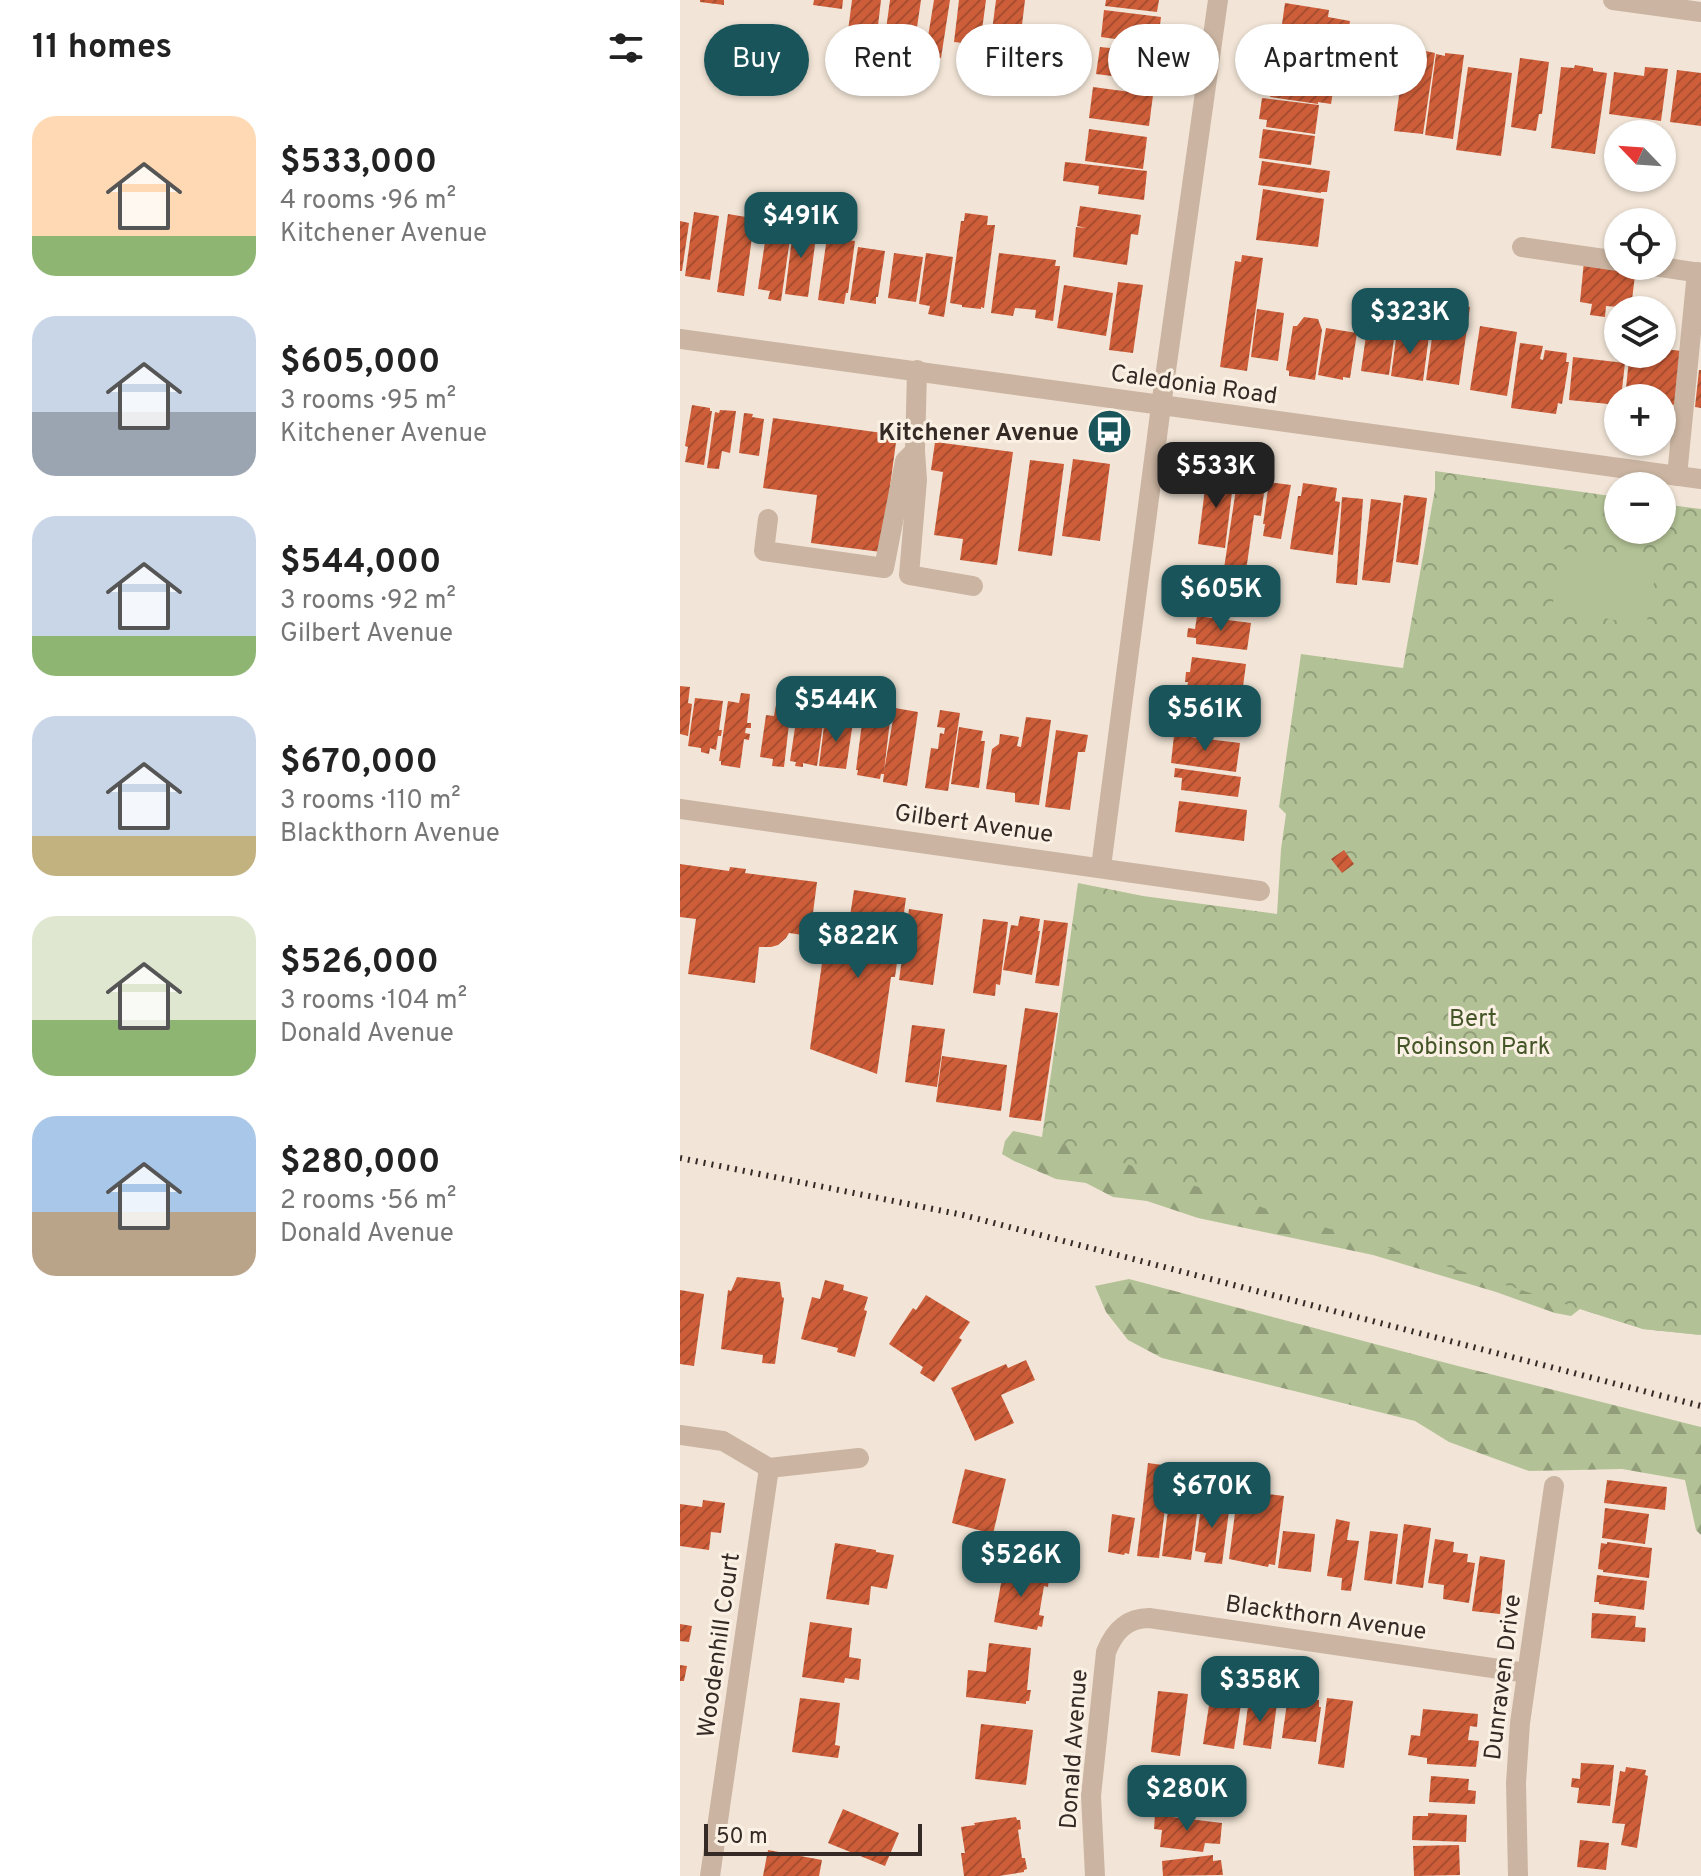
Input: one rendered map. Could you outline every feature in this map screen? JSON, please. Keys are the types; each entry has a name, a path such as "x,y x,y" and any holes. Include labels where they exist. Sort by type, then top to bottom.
{"street":[{"path":"1101,867 1218,0"},
{"path":"1613,0 1701,12"},
{"path":"1522,247 1604,259"},
{"path":"1676,269 1699,272 1677,476"},
{"name":"Caledonia Road","path":"680,339 1701,479"},
{"path":"917,370 917,480 909,575 973,586"},
{"path":"768,519 764,551 884,568 905,461 915,451"},
{"name":"Gilbert Avenue","path":"680,809 1260,891"},
{"path":"680,1435 723,1441 769,1468 859,1458"},
{"name":"Woodenhill Court","path":"710,1876 769,1468"},
{"name":"Dunraven Drive","path":"1518,1876 1516,1783 1520,1723 1554,1486"},
{"name":"Blackthorn Avenue","path":"1119,1629 1129,1622 1149,1618 1527,1673"},
{"name":"Donald Avenue","path":"1095,1876 1091,1796 1106,1652 1119,1629"}],"green space":[{"name":"Bert Robinson Park","path":"1435,471 1604,495 1604,544 1676,544 1676,506 1701,509 1701,1335 1643,1329 1042,1137 1078,883 1143,896 1277,914 1286,814 1279,807 1301,654 1403,668 1435,489"},
{"path":"1563,549 1657,567 1646,626 1552,608"},
{"path":"1013,1131 1042,1137 1099,1138 1701,1335 1643,1329 1580,1309 1571,1316 1555,1313 1373,1255 1198,1218 1147,1201 1113,1197 1086,1183 1056,1179 1002,1154 1005,1141"},
{"path":"1129,1279 1701,1427 1701,1535 1696,1530 1685,1480 1622,1469 1529,1471 1449,1442 1415,1421 1162,1358 1128,1340 1106,1312 1095,1286"}],"building":[{"path":"724,0 724,5 700,2"},
{"path":"814,0 843,0 842,9 813,5"},
{"path":"852,0 881,0 878,24 849,24"},
{"path":"890,0 921,0 917,24 887,24"},
{"path":"934,0 950,0 941,58 940,24 930,24"},
{"path":"959,0 986,0 983,24 956,24"},
{"path":"996,0 1025,0 1022,24 993,24"},
{"path":"1106,0 1159,0 1157,12 1105,6"},
{"path":"1285,3 1329,10 1328,17 1350,21 1350,24 1282,24"},
{"path":"1104,10 1161,17 1160,24 1108,24 1108,38 1101,37"},
{"path":"1100,47 1108,48 1108,76 1096,74"},
{"path":"1427,51 1435,53 1423,134 1394,131 1399,96 1427,96"},
{"path":"1445,53 1464,55 1453,139 1425,135 1436,54 1445,56"},
{"path":"1520,58 1549,62 1542,114 1539,114 1536,131 1511,127"},
{"path":"1575,65 1607,73 1595,154 1551,148 1561,67 1574,68"},
{"path":"1468,67 1512,73 1501,156 1456,150"},
{"path":"1645,67 1668,69 1661,120 1609,114 1614,72 1644,76"},
{"path":"1677,70 1701,73 1701,126 1670,120"},
{"path":"1093,87 1108,89 1108,96 1153,96 1149,126 1089,118"},
{"path":"1270,96 1332,96 1331,104"},
{"path":"1262,98 1319,105 1315,134 1266,127 1267,120 1259,119"},
{"path":"1089,129 1147,137 1143,169 1085,161"},
{"path":"1263,129 1315,136 1311,165 1259,158"},
{"path":"1262,161 1330,171 1327,192 1258,185"},
{"path":"1065,162 1147,171 1144,200 1098,194 1099,186 1063,181"},
{"path":"1263,189 1324,199 1318,247 1256,240"},
{"path":"1080,206 1141,215 1138,235 1131,234 1127,265 1073,257 1076,227 1086,228 1077,226"},
{"path":"694,212 719,216 710,280 685,276"},
{"path":"965,213 988,216 987,225 995,225 984,308 981,309 950,303 961,221 964,221"},
{"path":"728,214 752,218 744,296 717,292"},
{"path":"680,221 689,223 682,271 680,271"},
{"path":"794,222 813,225 816,237 808,297 785,294"},
{"path":"767,228 791,232 781,301 768,299 770,291 758,289"},
{"path":"827,237 855,241 844,304 818,300"},
{"path":"858,247 885,251 876,304 850,300"},
{"path":"894,253 923,257 916,302 888,298"},
{"path":"926,253 953,257 944,317 928,314 930,306 919,304"},
{"path":"999,253 1056,260 1055,266 1060,266 1053,321 1035,318 1036,310 1015,308 1013,316 991,313"},
{"path":"1242,255 1263,258 1247,371 1220,367 1235,261 1241,262"},
{"path":"1584,261 1604,264 1604,280 1634,280 1632,296 1604,296 1604,317 1590,315 1592,304 1580,302"},
{"path":"1118,282 1143,285 1133,353 1109,350"},
{"path":"1064,285 1113,293 1106,336 1057,328"},
{"path":"1437,303 1470,307 1459,385 1426,380"},
{"path":"1257,309 1284,313 1278,361 1251,357"},
{"path":"1304,317 1318,319 1322,330 1315,380 1289,376 1286,370 1293,326 1297,326"},
{"path":"1480,326 1517,332 1507,396 1470,390"},
{"path":"1326,328 1357,333 1350,378 1343,377 1343,380 1318,375"},
{"path":"1367,328 1395,332 1389,375 1361,371"},
{"path":"1397,331 1429,336 1423,381 1391,376"},
{"path":"1520,343 1543,346 1540,359 1543,360 1545,350 1567,353 1566,362 1569,362 1562,404 1558,403 1556,414 1511,408"},
{"path":"1676,350 1683,351 1677,405 1676,384 1626,384 1628,368 1676,368"},
{"path":"1573,357 1604,361 1604,368 1624,368 1623,384 1604,384 1604,404 1569,400"},
{"path":"1701,370 1701,408 1695,407"},
{"path":"692,405 712,411 704,465 685,462"},
{"path":"720,410 736,411 730,453 722,451 719,469 707,468 715,412 719,413"},
{"path":"744,413 764,419 759,456 739,453"},
{"path":"773,418 897,435 881,552 811,543 817,495 763,488"},
{"path":"935,442 1013,452 997,565 960,560 963,539 934,535 943,472 931,470"},
{"path":"1073,459 1110,464 1100,541 1062,536"},
{"path":"1030,460 1064,464 1052,556 1018,551"},
{"path":"1239,469 1261,472 1259,484 1265,485 1261,516 1254,515 1245,578 1223,575"},
{"path":"1207,473 1234,477 1225,548 1198,544"},
{"path":"1269,482 1291,485 1281,539 1263,536"},
{"path":"1303,483 1337,488 1335,501 1340,502 1333,555 1290,549"},
{"path":"1404,495 1427,498 1418,565 1396,562"},
{"path":"1342,497 1363,499 1357,585 1336,583"},
{"path":"1371,499 1401,503 1390,583 1362,580"},
{"path":"1197,616 1251,623 1247,650 1196,644 1196,638 1187,637 1188,628 1195,629"},
{"path":"1192,657 1246,664 1242,694 1187,688 1186,672 1190,672"},
{"path":"680,686 690,687 688,703 692,704 688,736 680,734"},
{"path":"741,693 750,694 747,723 751,723 751,728 746,728 745,733 750,734 749,740 744,739 740,768 721,765 719,761 728,701 739,703"},
{"path":"695,698 723,701 721,736 718,736 716,750 710,748 709,754 701,752 701,748 688,746"},
{"path":"1186,700 1244,707 1241,735 1182,727"},
{"path":"776,705 791,707 784,767 772,766 773,759 760,757 766,715 774,716"},
{"path":"895,708 918,712 907,786 883,782 884,774 880,779 857,775 856,770 862,723 866,723 868,709 891,712 884,771"},
{"path":"940,710 960,713 948,791 925,788 931,748 938,749 940,733 944,734 945,728 937,727"},
{"path":"802,711 807,715 814,716 814,713 824,717 817,766 803,763 803,767 795,766 796,762 790,761 797,714 802,715"},
{"path":"1026,717 1051,720 1039,805 1015,802 1015,793 986,789 992,749 999,744 1000,734 1019,737 1017,746 1021,747"},
{"path":"825,718 853,722 846,769 819,766"},
{"path":"959,727 983,731 981,741 985,741 979,788 951,784"},
{"path":"1056,730 1088,735 1085,752 1078,752 1070,810 1045,807"},
{"path":"1174,735 1240,743 1236,772 1171,763"},
{"path":"1175,768 1241,777 1238,797 1181,790 1182,778 1174,777"},
{"path":"1179,801 1247,810 1244,841 1175,832"},
{"path":"1344,850 1354,864 1342,873 1331,859"},
{"path":"680,864 729,871 730,867 746,869 745,873 817,882 810,936 789,933 778,945 759,947 755,983 688,974 696,919 680,917"},
{"path":"854,890 906,898 877,1074 810,1049 828,920 849,923"},
{"path":"909,909 943,914 933,985 899,980"},
{"path":"1020,916 1040,919 1032,975 1003,970 1011,925 1018,926"},
{"path":"983,919 1008,922 1000,985 996,984 995,996 973,993"},
{"path":"1044,920 1068,923 1059,986 1035,983"},
{"path":"1025,1008 1058,1013 1041,1121 1009,1117"},
{"path":"912,1025 945,1029 937,1087 905,1082"},
{"path":"942,1056 1007,1065 1001,1111 936,1102"},
{"path":"737,1277 780,1282 784,1298 775,1364 762,1363 763,1355 721,1349 728,1290 731,1291"},
{"path":"825,1280 844,1285 843,1290 868,1297 855,1357 837,1352 838,1348 801,1339 812,1297 820,1299"},
{"path":"680,1290 704,1294 694,1366 680,1364"},
{"path":"926,1295 970,1322 959,1338 962,1340 934,1382 920,1373 923,1367 889,1344 913,1308 916,1310"},
{"path":"1026,1360 1035,1380 1001,1395 1014,1423 975,1441 951,1388 1006,1364 1008,1368"},
{"path":"1148,1463 1170,1466 1159,1558 1137,1556"},
{"path":"965,1469 1006,1479 993,1534 952,1523"},
{"path":"1607,1480 1667,1487 1665,1510 1604,1503"},
{"path":"1238,1490 1284,1496 1275,1565 1269,1564 1268,1567 1229,1559"},
{"path":"1170,1495 1199,1499 1191,1560 1162,1556"},
{"path":"1202,1499 1227,1502 1226,1510 1229,1511 1222,1564 1204,1562 1206,1553 1195,1551"},
{"path":"703,1500 725,1503 721,1533 711,1532 709,1550 680,1546 680,1504 702,1507"},
{"path":"1605,1508 1649,1514 1645,1544 1602,1538"},
{"path":"1112,1514 1135,1518 1129,1554 1108,1552"},
{"path":"1336,1519 1350,1522 1347,1540 1359,1541 1351,1591 1341,1590 1342,1578 1327,1576"},
{"path":"1404,1524 1431,1528 1423,1588 1396,1584"},
{"path":"1283,1531 1315,1534 1311,1572 1278,1568"},
{"path":"1370,1531 1398,1534 1392,1584 1364,1580"},
{"path":"1435,1539 1454,1542 1453,1552 1468,1554 1467,1562 1475,1563 1469,1603 1443,1599 1444,1585 1428,1583"},
{"path":"835,1543 894,1555 887,1589 871,1586 869,1605 826,1599"},
{"path":"1601,1543 1652,1548 1649,1578 1598,1569"},
{"path":"1480,1556 1505,1560 1500,1614 1472,1611"},
{"path":"1004,1567 1049,1578 1048,1587 1044,1586 1039,1615 1044,1616 1042,1627 1038,1626 1037,1630 994,1622"},
{"path":"1597,1575 1647,1581 1644,1610 1594,1602"},
{"path":"1592,1613 1636,1616 1635,1627 1646,1628 1645,1642 1591,1638"},
{"path":"810,1622 852,1628 849,1657 861,1659 859,1680 845,1678 844,1683 802,1677"},
{"path":"680,1624 692,1626 689,1642 680,1641"},
{"path":"989,1643 1031,1648 1027,1690 1031,1690 1026,1704 966,1697 968,1670 986,1672"},
{"path":"680,1665 687,1666 684,1681 680,1681"},
{"path":"1158,1691 1188,1694 1180,1756 1151,1752"},
{"path":"800,1698 840,1703 835,1745 840,1746 838,1758 792,1752"},
{"path":"1249,1698 1277,1703 1271,1749 1243,1745"},
{"path":"1298,1698 1319,1700 1321,1707 1316,1742 1282,1738 1287,1703 1297,1705"},
{"path":"1327,1698 1353,1701 1344,1768 1318,1764"},
{"path":"1210,1699 1241,1704 1234,1749 1203,1744"},
{"path":"1423,1709 1478,1714 1477,1727 1470,1726 1468,1740 1479,1741 1476,1767 1427,1764 1427,1758 1408,1755 1411,1735 1420,1736"},
{"path":"981,1724 1033,1730 1026,1785 975,1779"},
{"path":"1581,1763 1614,1765 1610,1806 1577,1803 1579,1788 1571,1787 1572,1778 1580,1779"},
{"path":"1626,1767 1646,1770 1645,1775 1648,1776 1637,1848 1621,1845 1625,1824 1612,1823 1620,1771 1625,1772"},
{"path":"1431,1776 1469,1779 1468,1790 1476,1791 1475,1804 1429,1802"},
{"path":"843,1809 899,1833 885,1866 828,1843"},
{"path":"1428,1813 1467,1815 1466,1842 1412,1840 1413,1816 1428,1816"},
{"path":"1155,1815 1222,1823 1220,1844 1205,1843 1203,1852 1160,1847 1162,1830 1154,1829"},
{"path":"1016,1817 1020,1820 1021,1829 1018,1830 1022,1858 1025,1858 1027,1869 999,1876 964,1876 961,1853 965,1853 961,1827"},
{"path":"1580,1840 1609,1843 1606,1870 1577,1867"},
{"path":"1459,1845 1460,1875 1414,1876 1413,1846"},
{"path":"768,1850 822,1860 819,1876 763,1876"},
{"path":"1213,1855 1213,1861 1221,1860 1223,1875 1163,1876 1162,1861"}],"railway":[{"path":"680,1158 963,1215 1701,1406"}],"place":[{"name":"Kitchener Avenue","path":"1110,432"}]}
